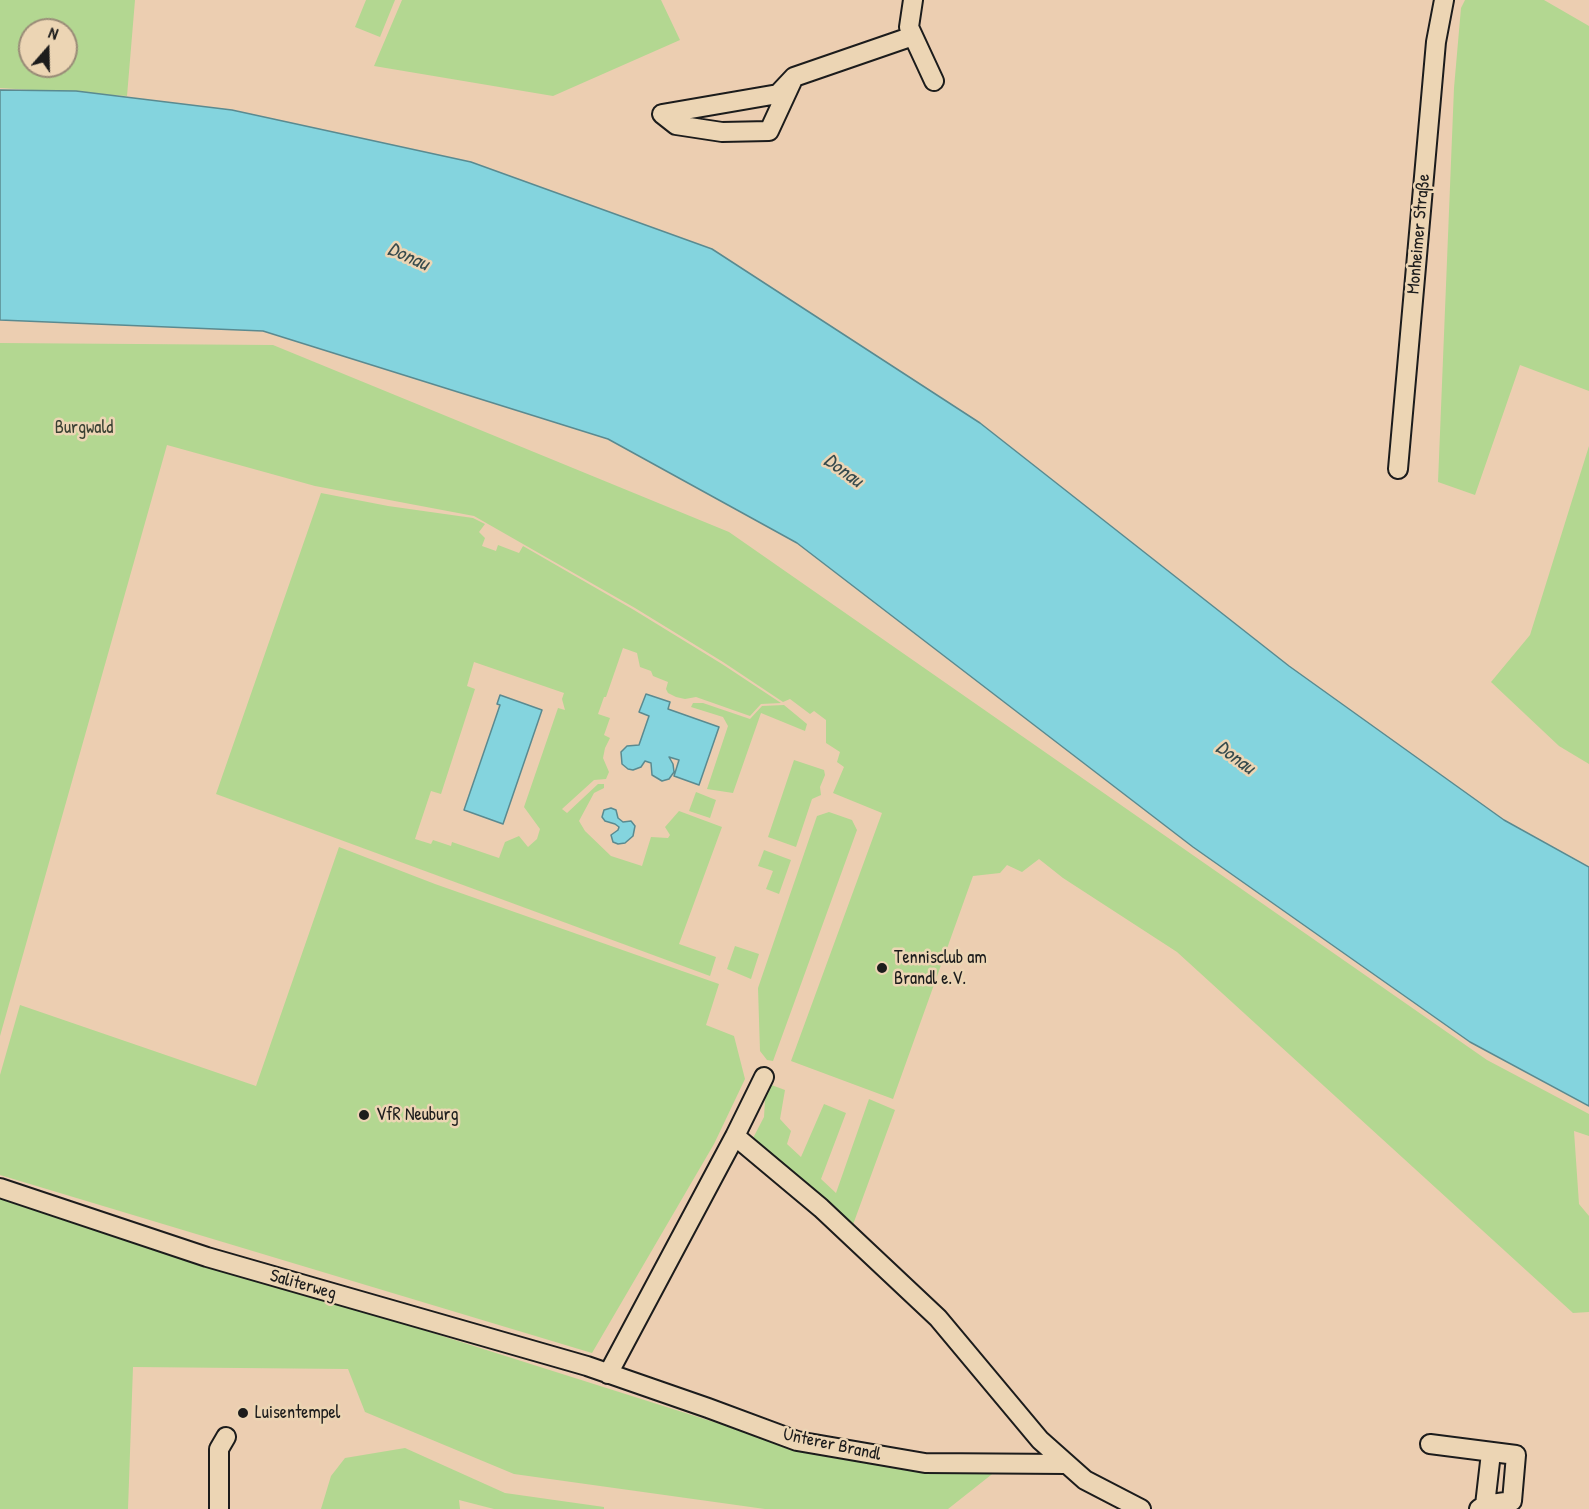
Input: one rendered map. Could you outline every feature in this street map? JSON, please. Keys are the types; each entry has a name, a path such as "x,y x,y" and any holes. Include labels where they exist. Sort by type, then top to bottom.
{"street":[{"path":"914,0 909,27 934,81"},
{"name":"Monheimer Straße","path":"1398,469 1436,42 1444,0"},
{"path":"794,77 769,131 722,132 676,125 662,114 778,94 794,77 913,36"},
{"path":"608,1374 764,1077"},
{"path":"735,1136 821,1208 938,1318 1040,1440 1066,1464 1085,1480 1141,1509"},
{"name":"Saliterweg","path":"0,1188 207,1257 608,1374"},
{"name":"Unterer Brandl","path":"608,1374 797,1441 925,1463 1066,1464"},
{"path":"219,1509 219,1449 226,1437"},
{"path":"1430,1444 1516,1455 1512,1501 1482,1507 1491,1453"}],"green space":[{"path":"0,0 135,0 127,96 0,88"},
{"path":"366,0 395,0 380,37 355,27"},
{"path":"402,0 661,0 680,40 553,96 374,66"},
{"path":"1465,0 1544,0 1589,26 1589,391 1520,365 1475,495 1438,482 1454,88 1461,8"},
{"name":"Burgwald","path":"0,343 273,345 729,532 1487,1060 1589,1114 1589,1136 1574,1131 1579,1204 1589,1216 1589,1312 1573,1313 1177,952 1063,878 1039,859 1022,872 1007,865 1000,873 973,876 893,1099 791,1061 882,813 833,793 844,767 837,762 840,752 826,743 826,720 814,711 810,714 790,699 783,702 635,608 474,516 315,486 167,445 0,1036"},
{"path":"1589,446 1589,764 1559,746 1491,682 1530,635"},
{"path":"321,493 388,506 473,518 485,524 479,532 485,538 482,546 496,551 498,545 519,553 523,546 634,610 781,703 761,704 750,716 696,697 685,699 676,697 668,693 666,689 668,682 640,667 637,653 623,648 598,714 610,718 604,735 610,738 603,758 609,772 606,779 594,780 562,809 567,813 598,784 604,784 604,788 594,793 579,821 585,831 611,856 642,866 651,837 668,838 670,835 665,827 679,811 722,827 679,944 716,957 710,976 216,794","holes":["474,662 564,693 562,699 565,710 558,708 524,807 540,829 537,839 528,847 519,836 505,842 499,858 452,842 451,846 433,840 431,844 415,839 431,791 441,794 475,689 467,686"]},
{"path":"693,703 703,703 750,719 762,706 784,705 807,724 805,731 761,713 733,793 707,789 728,726 723,717 691,707"},
{"path":"794,760 824,770 825,775 820,787 821,795 812,799 796,847 768,837"},
{"path":"696,792 716,800 710,818 689,811"},
{"path":"829,812 852,820 857,830 773,1061 767,1060 760,1051 758,988 817,816"},
{"name":"VfR Neuburg","path":"339,847 435,884 719,984 706,1025 734,1036 745,1079 714,1144 592,1353 0,1175 0,1075 20,1005 256,1086"},
{"path":"764,850 791,860 779,894 766,889 773,871 758,866"},
{"path":"735,946 759,954 751,979 727,969"},
{"path":"766,1083 785,1090 780,1119 791,1131 787,1144 801,1157 824,1104 846,1113 821,1179 836,1193 869,1099 895,1110 851,1230 751,1142 764,1117"},
{"path":"0,1196 796,1448 996,1471 948,1509 765,1509 514,1474 365,1412 348,1369 133,1367 128,1509 0,1509"},
{"path":"405,1448 505,1493 604,1507 604,1509 494,1509 459,1500 460,1509 321,1509 331,1476 345,1458"}],"water":[{"name":"Donau","path":"0,90 76,91 232,110 471,162 712,249 980,423 1289,666 1504,820 1589,867 1589,1106 1470,1042 1193,847 797,543 608,439 263,331 0,320"},
{"path":"646,694 670,702 668,709 719,727 699,785 674,776 679,760 669,757 674,772 669,779 662,781 652,775 651,763 645,761 641,767 633,770 622,764 621,752 627,746 639,745 649,716 639,712"},
{"path":"500,695 542,710 503,824 464,810 500,705 497,704"},
{"path":"611,808 616,810 618,818 623,822 631,821 635,826 633,836 625,843 613,842 611,835 619,827 605,821 602,817 604,810"}],"place":[{"name":"Tennisclub am Brandl e.V.","path":"882,968"},
{"name":"VfR Neuburg","path":"364,1115"},
{"name":"Luisentempel","path":"243,1413"}]}
